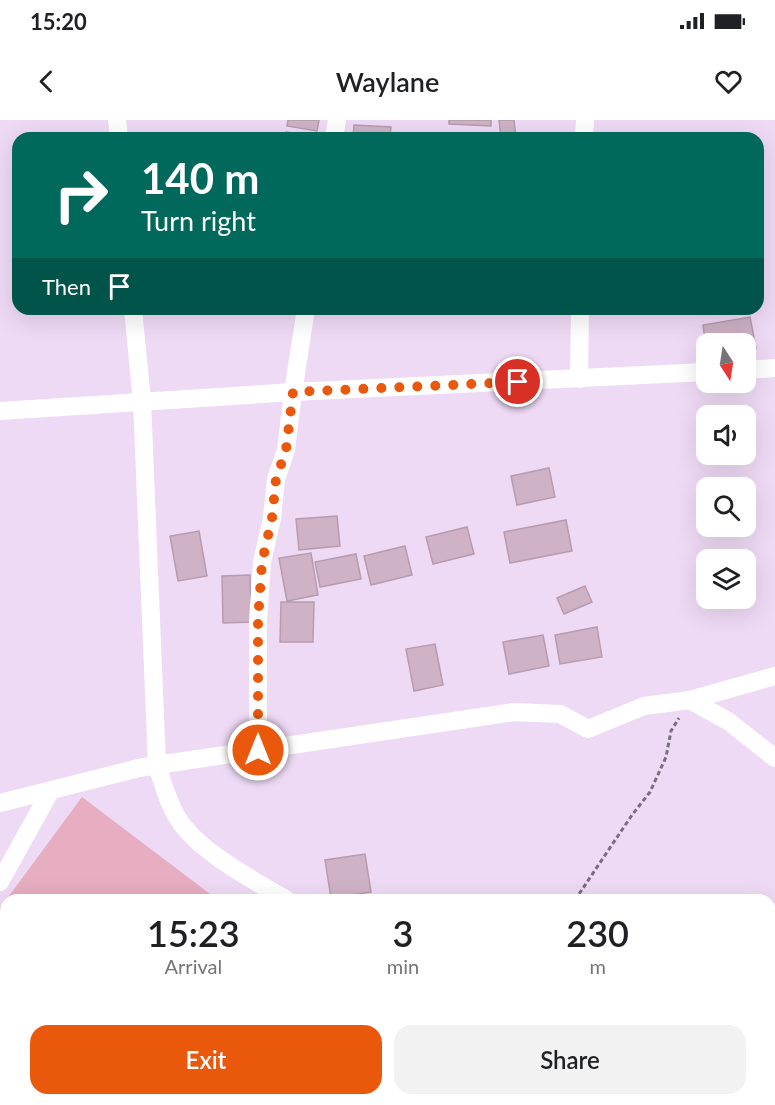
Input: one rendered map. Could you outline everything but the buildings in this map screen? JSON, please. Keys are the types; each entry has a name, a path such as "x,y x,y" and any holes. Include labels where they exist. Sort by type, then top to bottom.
{"street":[{"path":"134,315 142,401 157,765 168,801 177,818 192,836 233,867 277,894"},
{"path":"258,750 258,621 262,562 272,518 276,479 286,450 305,315"},
{"path":"579,315 579,379"},
{"path":"756,369 775,368"},
{"path":"0,411 293,392 696,373"},
{"path":"0,803 157,765 514,712 560,714 588,729 644,706 690,700 775,676"},
{"path":"690,700 728,721 775,758"},
{"path":"0,882 51,790"}],"path":[{"path":"579,894 632,815 651,792 666,757 671,731 690,700"}],"shaded area":[{"path":"82,797 210,894 10,894"}],"route":[{"path":"258,750 258,621 262,562 272,518 276,479 286,450 293,392 518,382"}]}
